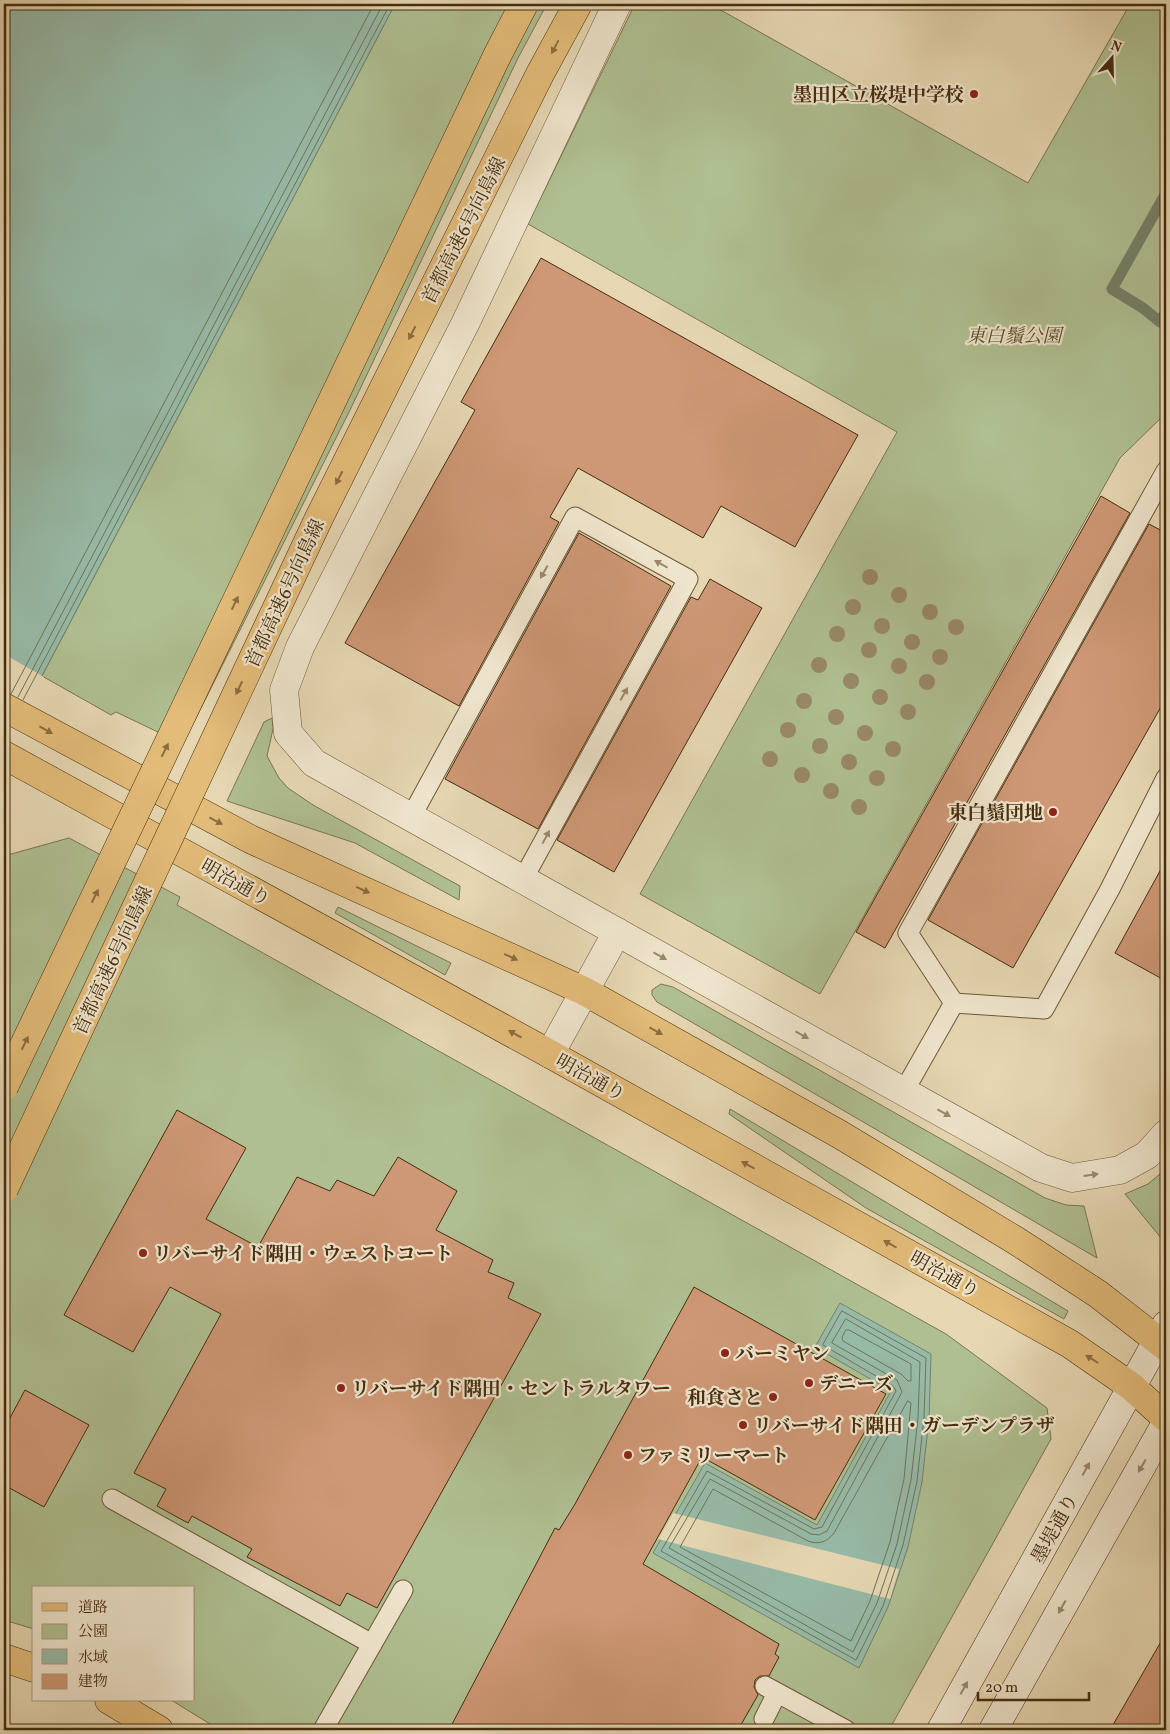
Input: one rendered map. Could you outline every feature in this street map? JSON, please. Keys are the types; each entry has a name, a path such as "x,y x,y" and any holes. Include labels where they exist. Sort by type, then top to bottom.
{"main road":[{"name":"首都高速6号向島線","path":"4,1087 498,54 524,4"},
{"name":"首都高速6号向島線","path":"4,1189 319,518 540,74 578,4"},
{"path":"4,706 250,839 584,991 839,1134 1007,1235 1164,1337"},
{"name":"明治通り","path":"4,755 550,1054 1070,1344 1132,1386 1166,1418"},
{"path":"4,1658 32,1667"},
{"path":"112,1702 159,1730"}],"street":[{"path":"617,4 465,324 300,647 284,690 288,733 314,763 1041,1168 1072,1178 1120,1170 1147,1154 1166,1134"},
{"path":"550,1054 617,932"},
{"name":"墨堤通り","path":"941,1730 1132,1386 1164,1337"},
{"path":"993,1730 1166,1424"}],"lane":[{"path":"954,1003 908,933 1166,471"},
{"path":"411,817 575,516 688,579 522,880"},
{"path":"954,1003 1044,1009 1110,889 1166,778"},
{"path":"904,1091 954,1003"},
{"path":"112,1499 372,1644"},
{"path":"323,1730 403,1590"},
{"path":"761,1720 771,1690 846,1730"}],"green space":[{"path":"395,4 547,4 518,58 350,410 183,744 116,712 111,715 42,676"},
{"name":"東白鬚公園","path":"635,4 710,4 1028,183 1130,4 1166,4 1166,413 1120,458 820,994 640,894 897,432 528,224"},
{"path":"272,718 273,729 267,756 279,778 288,788 313,805 460,886 459,900 355,843 227,801 264,722"},
{"path":"69,838 180,897 177,905 946,1334 1047,1408 1051,1439 889,1730 220,1730 174,1702 195,1702 195,1586 32,1586 32,1628 4,1620 4,856"},
{"path":"338,907 451,963 445,975 335,913"},
{"path":"661,984 673,987 1045,1198 1066,1205 1084,1206 1097,1258 657,1002 652,995 652,990"},
{"path":"730,1109 1068,1311 1064,1319 866,1208 729,1114"},
{"path":"1166,1169 1166,1244 1125,1194 1148,1184"}],"water":[{"path":"4,4 395,4 4,748"},
{"path":"840,1303 931,1354 929,1419 922,1482 908,1547 888,1607 859,1668 653,1553 705,1463 817,1525 891,1391 815,1347"}],"pier":[{"path":"4,654 44,677 4,751"},
{"path":"673,1513 899,1569 890,1599 658,1539"}],"building":[{"path":"541,258 858,435 795,547 721,506 703,538 578,468 550,517 559,522 459,706 345,643 475,410 461,402"},
{"path":"1101,496 1130,513 885,948 856,932"},
{"name":"東白鬚団地","path":"1149,524 1166,533 1166,698 1013,968 928,920"},
{"path":"579,533 671,586 538,829 445,779"},
{"path":"710,579 762,608 614,872 557,840 691,597 698,600"},
{"path":"1166,860 1166,981 1115,953"},
{"name":"リバーサイド隅田・セントラルタワー","path":"177,1110 246,1148 206,1219 258,1247 297,1177 330,1191 337,1180 374,1196 398,1157 457,1191 436,1230 493,1260 488,1272 514,1283 508,1298 541,1314 377,1608 347,1593 340,1606 247,1557 252,1549 192,1516 188,1523 157,1506 166,1489 134,1473 221,1314 170,1287 133,1352 64,1315"},
{"path":"694,1287 886,1394 815,1520 702,1457 643,1564 779,1644 775,1654 779,1657 769,1676 760,1676 755,1680 754,1687 758,1695 738,1730 449,1730 555,1528 559,1530 575,1504"},
{"path":"25,1390 89,1425 44,1507 4,1485 4,1429"},
{"path":"1166,1633 1166,1730 1110,1730"}],"waterway":[{"path":"1166,193 1112,289 1143,308 1160,322 1166,312"}],"place":[{"name":"墨田区立桜堤中学校","path":"974,94"},
{"name":"東白鬚団地","path":"1053,812"},
{"name":"リバーサイド隅田・ウェストコート","path":"143,1253"},
{"name":"バーミヤン","path":"725,1353"},
{"name":"デニーズ","path":"809,1383"},
{"name":"リバーサイド隅田・セントラルタワー","path":"341,1388"},
{"name":"和食さと","path":"773,1397"},
{"name":"リバーサイド隅田・ガーデンプラザ","path":"743,1425"},
{"name":"ファミリーマート","path":"628,1455"}]}
